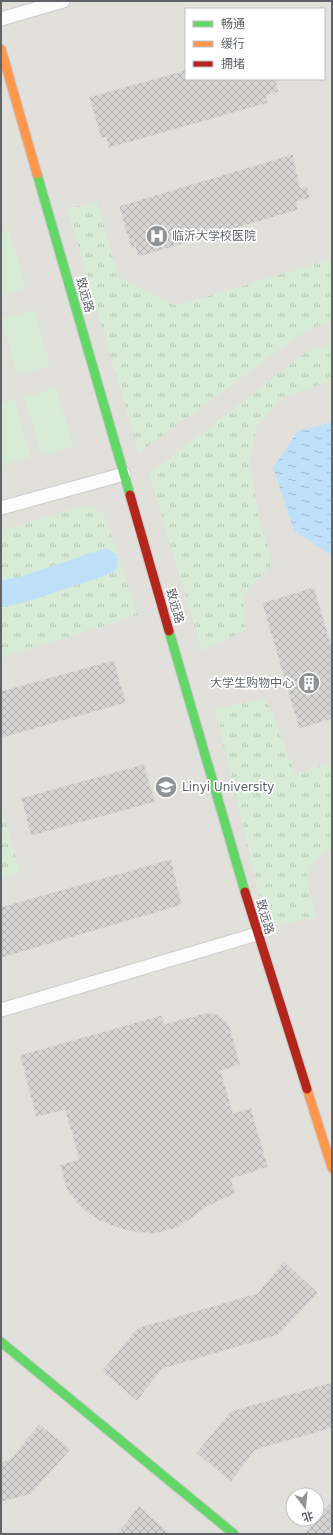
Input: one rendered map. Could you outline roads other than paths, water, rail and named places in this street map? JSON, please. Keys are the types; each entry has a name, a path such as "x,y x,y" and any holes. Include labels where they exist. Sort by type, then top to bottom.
{"street":[{"path":"1,19 63,1"},
{"name":"致远路","path":"1,49 257,934 332,1168"},
{"path":"1,508 124,474"},
{"path":"1,1010 257,934"},
{"path":"1,1342 234,1534"}],"water":[{"path":"332,422 332,555 294,531 273,468 297,432"}],"waterway":[{"path":"1,594 24,589 105,562"}],"place":[{"name":"临沂大学校医院","path":"157,236"},
{"name":"大学生购物中心","path":"309,683"},
{"name":"Linyi University","path":"166,787"}]}
